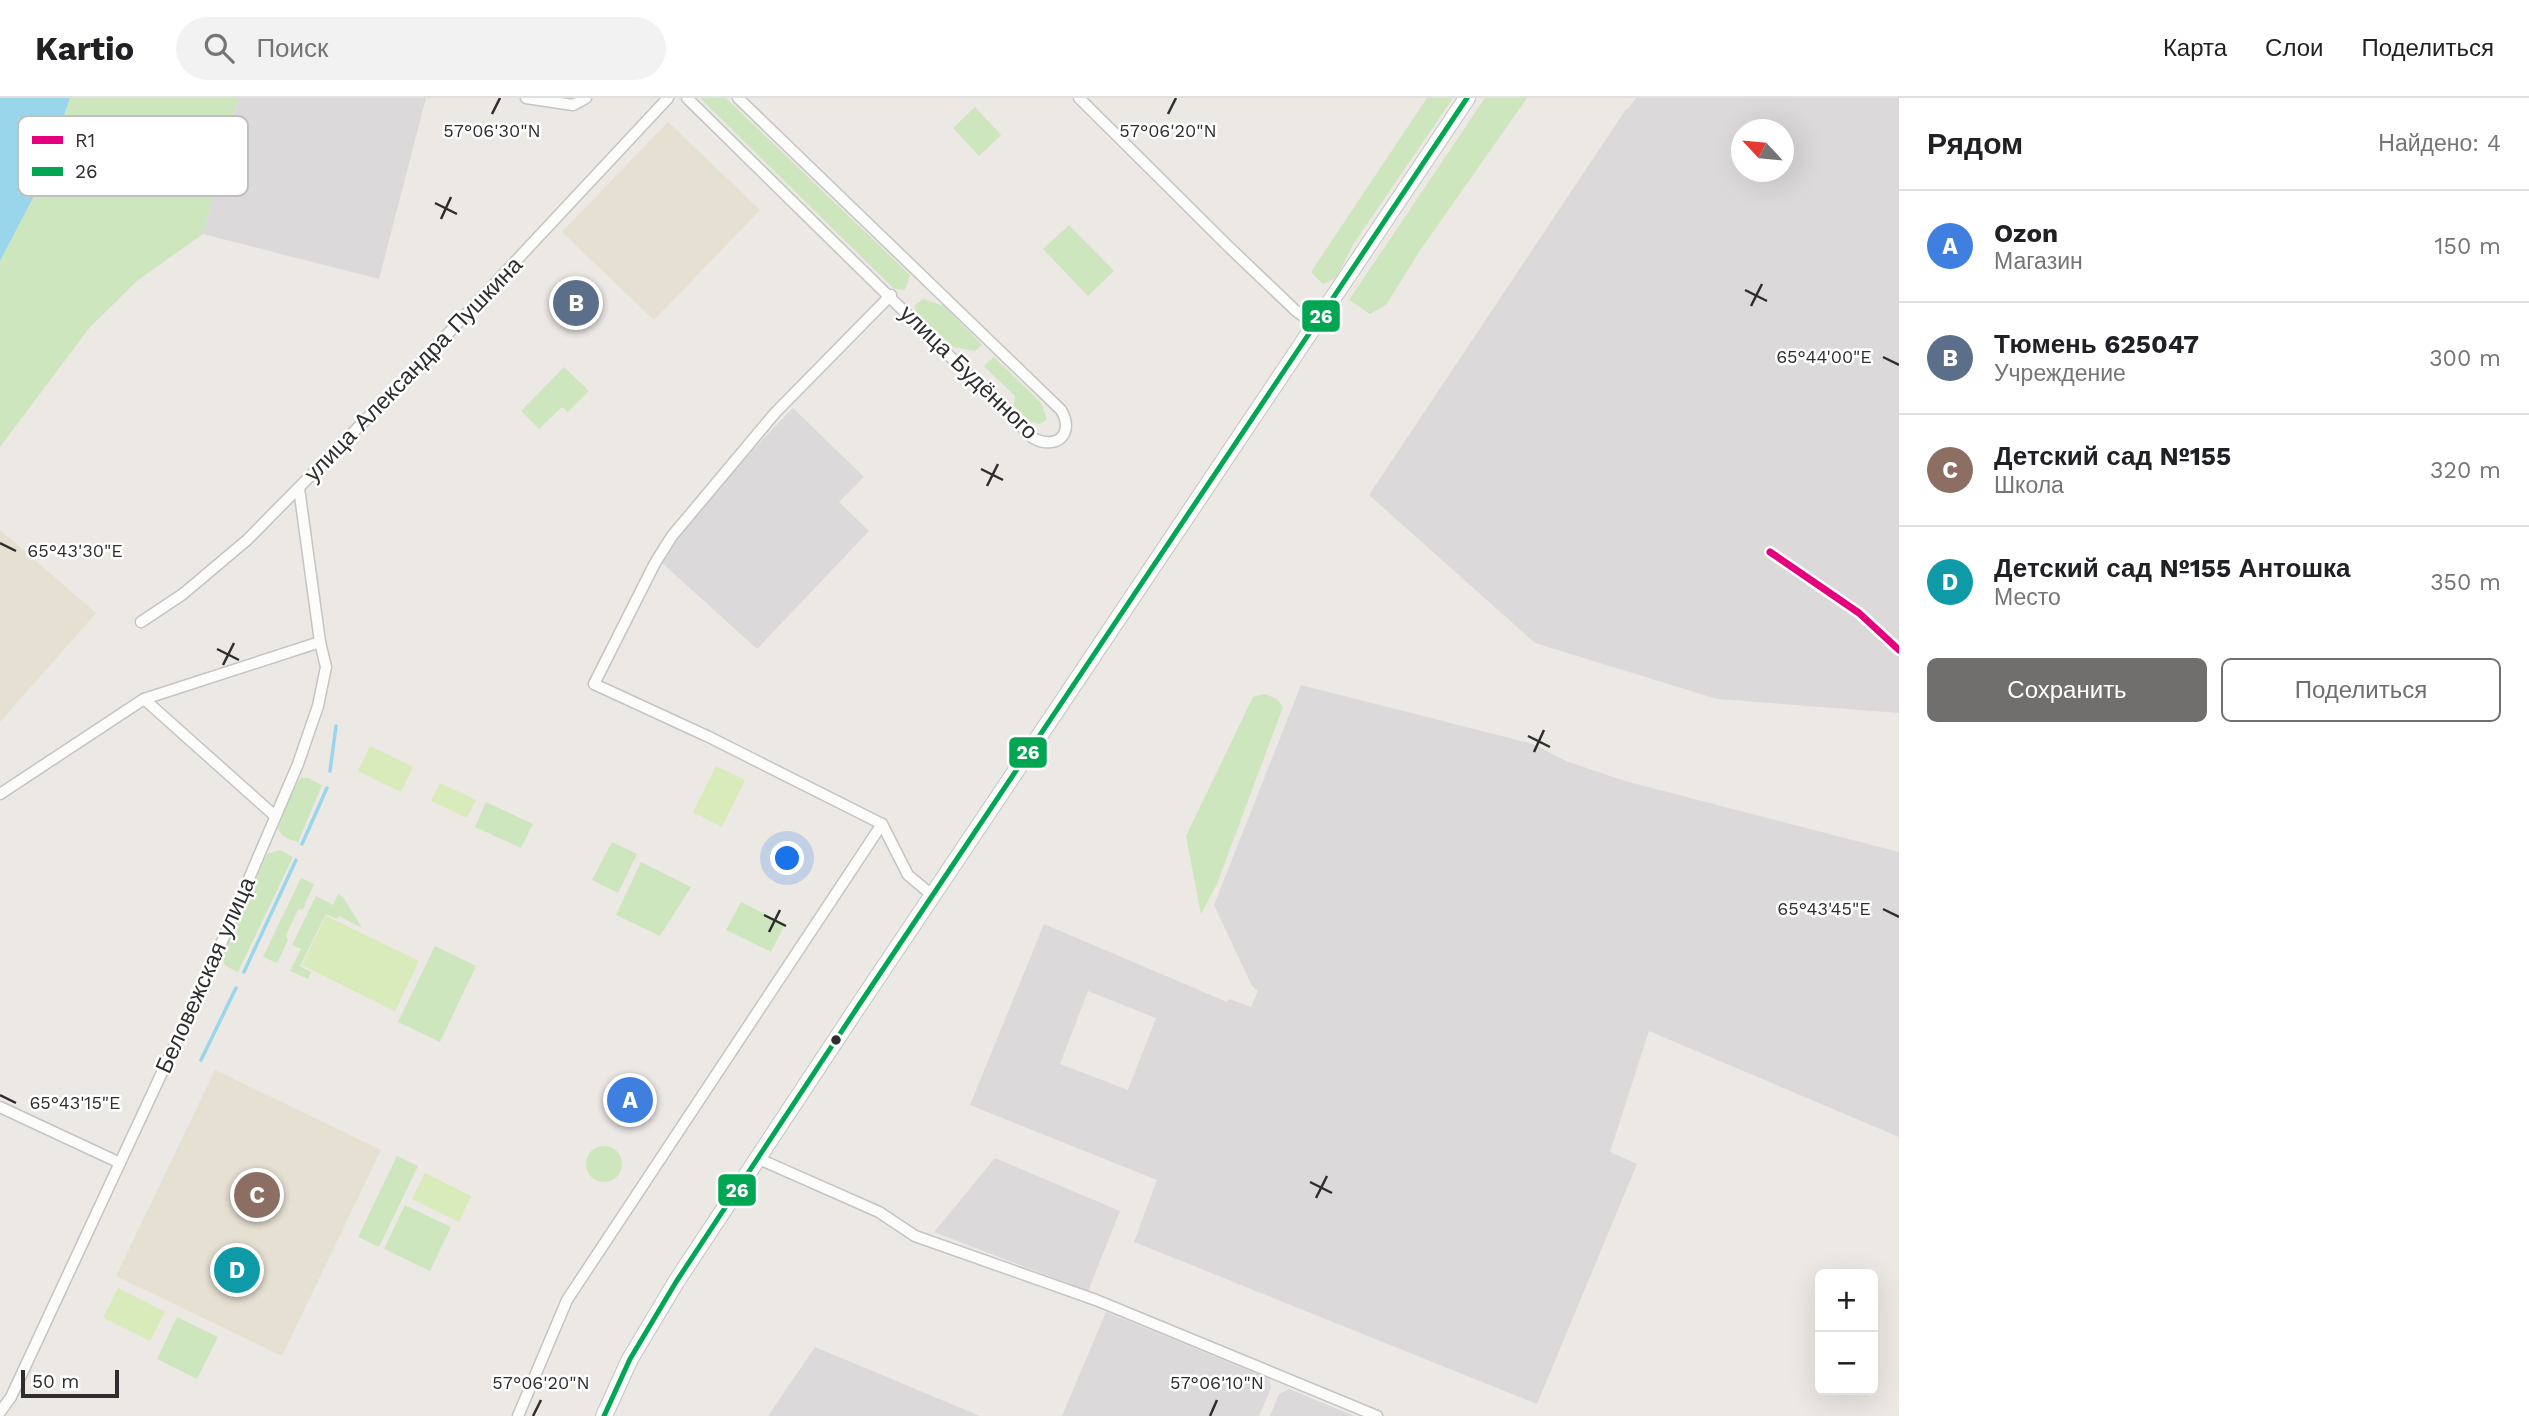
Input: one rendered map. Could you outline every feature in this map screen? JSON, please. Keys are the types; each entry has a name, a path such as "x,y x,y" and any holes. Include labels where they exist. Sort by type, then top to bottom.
{"street":[{"path":"526,98 573,104 586,98"},
{"name":"улица Александра Пушкина","path":"141,622 192,587 247,540 400,386 666,98"},
{"name":"улица Будённого","path":"687,98 1034,438 1042,443 1053,443 1061,438 1067,429 1061,410 738,98"},
{"path":"1080,98 1230,248 1295,310 1315,325"},
{"path":"604,1416 630,1359 676,1282 932,895 1467,98"},
{"path":"891,295 775,413 672,536 654,563 594,684 882,824 908,874 932,895"},
{"name":"Беловежская улица","path":"0,1412 12,1397 212,965 298,764 318,706 326,667 320,642 299,488"},
{"path":"0,794 144,699 320,642"},
{"path":"144,699 275,816"},
{"path":"518,1416 567,1300 882,824"},
{"path":"0,1107 120,1163"},
{"path":"758,1159 879,1212 915,1236 1096,1300 1377,1416"}],"shaded area":[{"path":"238,98 426,98 379,279 203,234 213,196 248,196 248,116 233,116"},
{"path":"1636,98 1899,98 1899,713 1717,699 1535,643 1369,495 1626,109"},
{"path":"668,122 760,210 654,320 562,232"},
{"path":"793,408 864,477 839,502 869,531 757,649 660,561 691,514"},
{"path":"0,530 96,613 0,722"},
{"path":"1301,685 1533,744 1566,761 1625,781 1899,852 1899,1137 1649,1031 1610,1152 1637,1164 1537,1404 1134,1242 1157,1180 970,1105 1044,924 1227,1002 1229,999 1251,1007 1258,991 1252,986 1214,905","holes":["1088,991 1156,1018 1128,1090 1060,1064"]},
{"path":"215,1070 381,1150 282,1356 116,1276"},
{"path":"995,1158 1120,1211 1088,1291 934,1232"},
{"path":"1106,1312 1269,1379 1271,1388 1259,1416 1062,1416"},
{"path":"815,1347 980,1416 768,1416"},
{"path":"1289,1389 1354,1416 1270,1416 1279,1394"}],"green space":[{"path":"70,98 238,98 233,116 64,116"},
{"path":"700,98 726,98 910,275 905,290 894,289"},
{"path":"1427,98 1453,98 1354,243 1336,278 1323,284 1311,272"},
{"path":"1485,98 1527,98 1419,252 1386,305 1370,314 1349,300"},
{"path":"975,107 1001,135 979,156 953,128"},
{"path":"34,196 213,196 203,234 138,280 90,327 0,447 0,261"},
{"path":"1069,225 1114,271 1088,296 1043,249"},
{"path":"923,299 944,306 982,345 975,351 953,347 916,313 915,305"},
{"path":"994,357 1041,403 1047,419 1040,424 1031,422 1014,406 1015,396 984,366"},
{"path":"564,367 589,391 568,412 562,407 539,429 521,411"},
{"path":"1265,694 1277,699 1283,707 1217,884 1201,914 1186,836 1253,697"},
{"path":"370,746 413,767 401,792 358,771"},
{"path":"716,766 745,780 722,827 693,812"},
{"path":"301,778 308,778 322,785 298,842 282,835 279,825 286,803"},
{"path":"440,783 476,800 467,818 431,801"},
{"path":"486,802 533,824 521,848 475,827"},
{"path":"612,842 637,854 618,893 592,880"},
{"path":"280,850 293,857 238,972 224,963 223,953 267,854"},
{"path":"641,862 691,887 660,936 616,915"},
{"path":"301,878 314,884 303,909 298,910 286,935 288,940 277,963 263,957"},
{"path":"338,894 343,897 362,928 339,916 337,919 326,914 300,966 311,972 308,979 290,971 301,949 292,945 316,896 333,905"},
{"path":"741,902 785,924 771,952 726,930"},
{"path":"326,916 419,961 395,1011 302,965"},
{"path":"435,946 476,966 440,1042 398,1022"},
{"path":"604,1146 616,1152 622,1164 616,1176 604,1182 592,1176 586,1164 592,1152"},
{"path":"397,1156 418,1166 379,1247 358,1237"},
{"path":"425,1173 471,1196 459,1222 412,1199"},
{"path":"405,1205 451,1227 430,1271 384,1249"},
{"path":"118,1288 165,1312 150,1341 103,1318"},
{"path":"177,1317 218,1337 197,1379 157,1359"}],"water":[{"path":"0,98 70,98 64,116 18,116 18,196 34,196 0,261"}],"waterway":[{"path":"330,771 336,726"},
{"path":"302,844 327,788"},
{"path":"244,972 296,860"},
{"path":"201,1060 236,988"}],"transit line":[{"name":"26","path":"604,1416 630,1359 676,1282 1467,98"},
{"name":"R1","path":"1770,552 1859,613 1899,650"}],"place":[{"name":"Тюмень 625047","path":"576,303"},
{"name":"Ozon","path":"630,1100"},
{"name":"Детский сад №155","path":"257,1195"},
{"name":"Детский сад №155 Антошка","path":"237,1270"}]}
